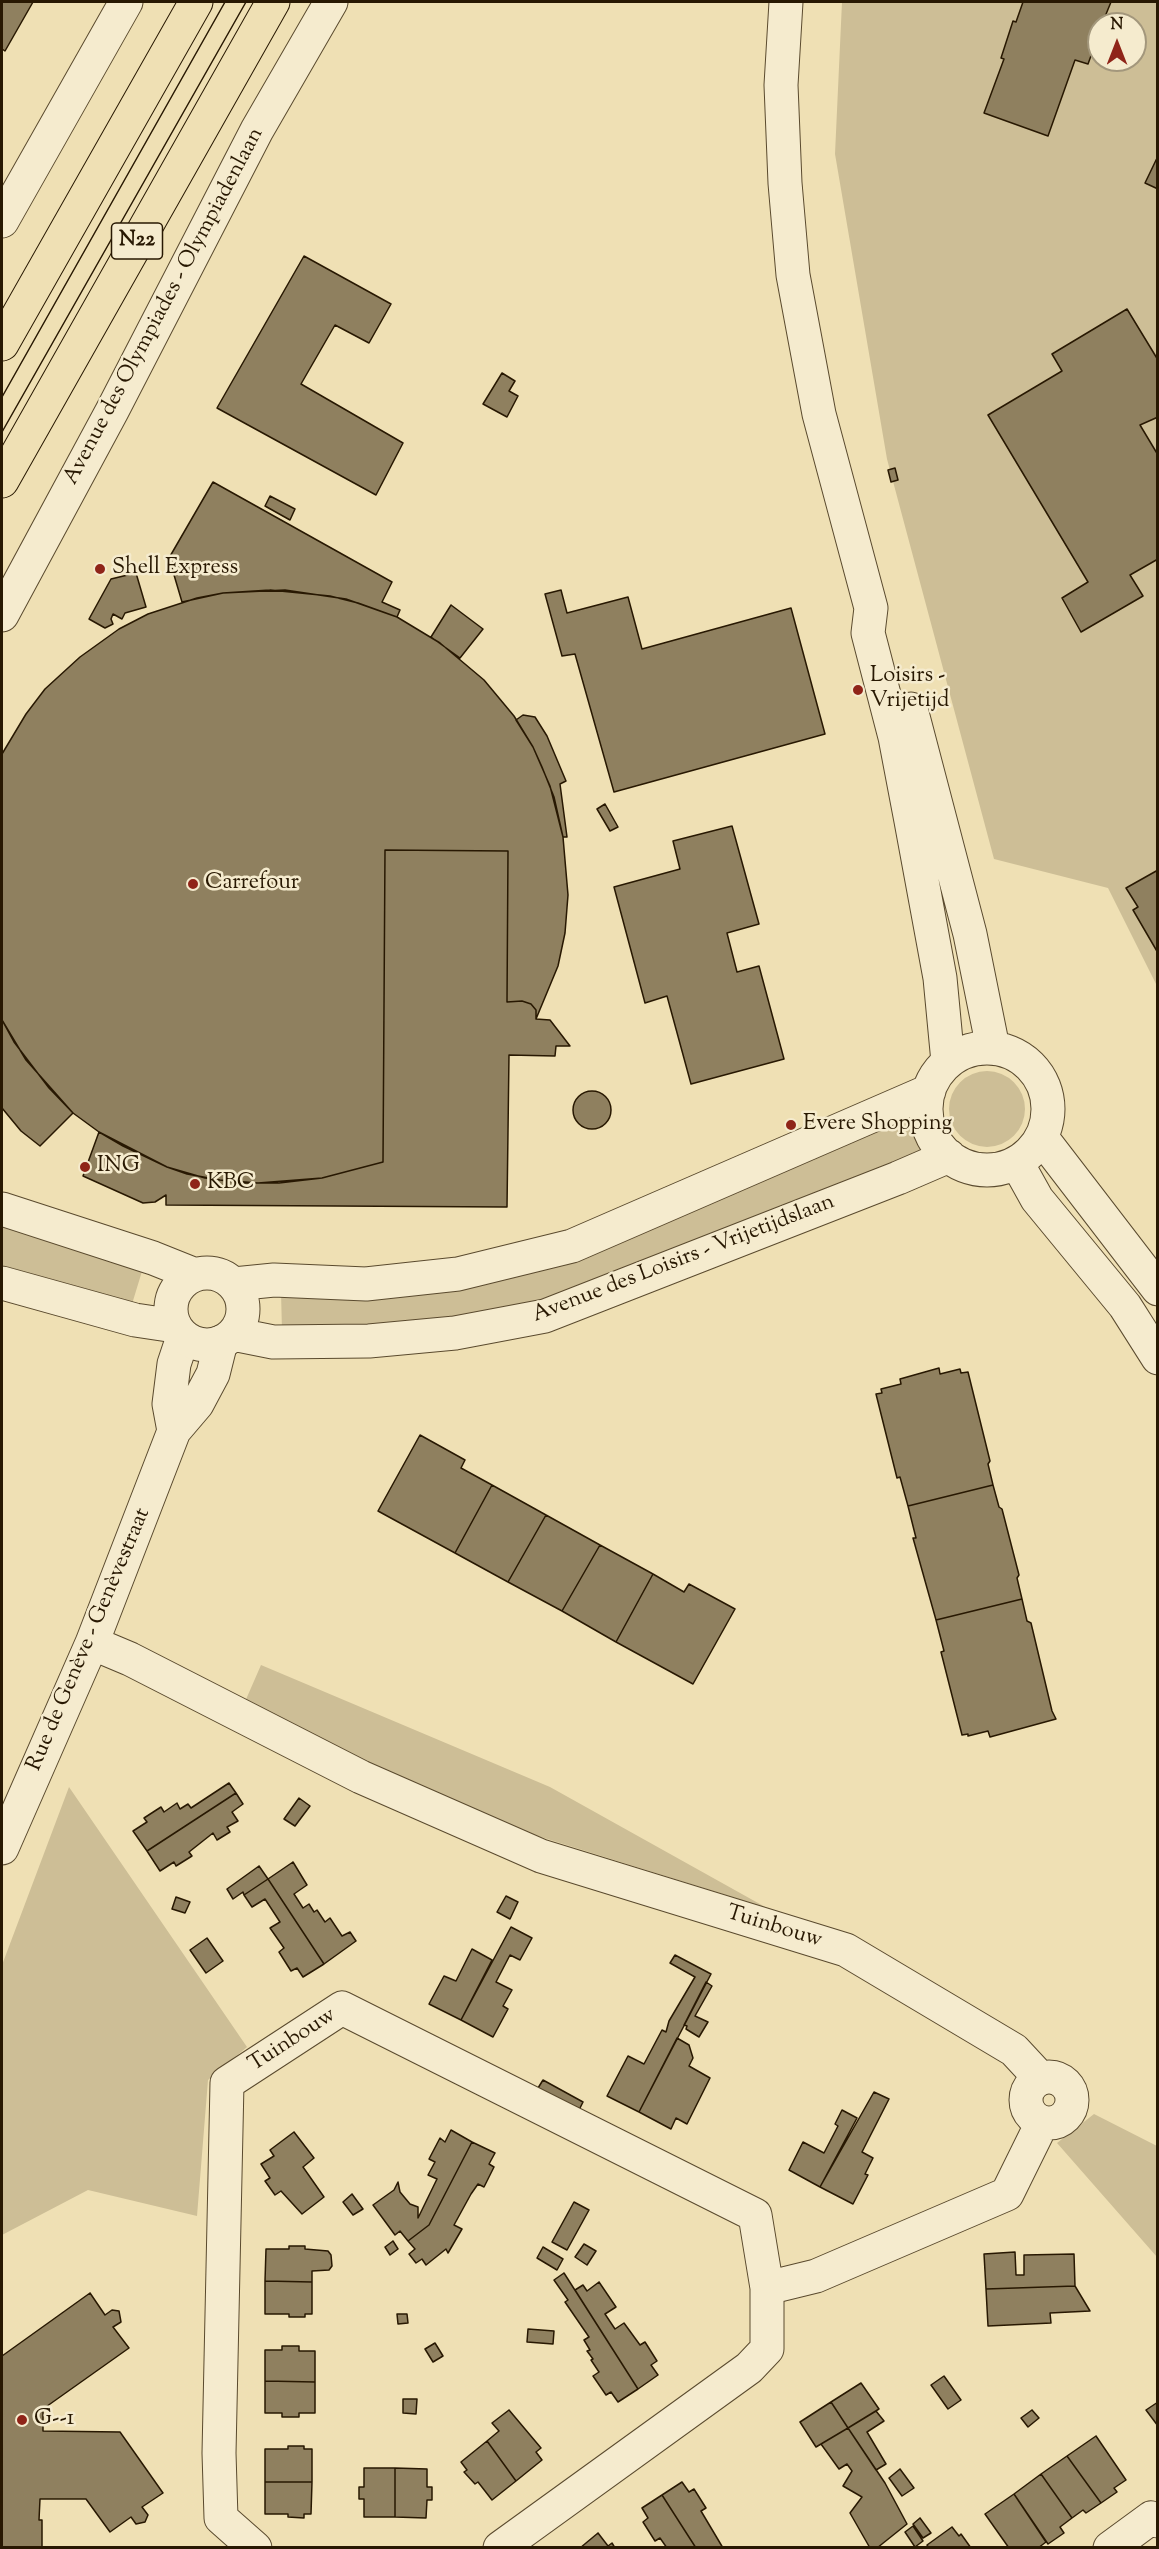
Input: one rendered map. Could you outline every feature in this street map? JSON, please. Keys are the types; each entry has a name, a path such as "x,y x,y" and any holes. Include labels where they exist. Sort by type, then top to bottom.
{"main road":[{"path":"2,344 195,2"},
{"name":"N22","path":"2,481 273,2"}],"street":[{"path":"2,221 126,2"},
{"name":"Avenue des Olympiades - Olympiadenlaan","path":"2,615 112,411 257,130 331,2"},
{"path":"786,2 781,85 785,183 793,275 819,414 871,608 868,633 896,737 940,978 948,1062"},
{"path":"871,608 886,628 906,689 970,934 993,1048"},
{"path":"993,1048 1005,1050 1026,1061 1041,1080 1048,1102 1048,1115 1042,1138 1027,1156 994,1170 982,1170 958,1163 940,1148 929,1127 926,1103 933,1080 948,1062 969,1050 993,1048"},
{"path":"234,1284 284,1280 366,1284 458,1274 572,1246 929,1091"},
{"path":"1042,1138 1158,1289"},
{"name":"Avenue des Loisirs - Vrijetijdslaan","path":"227,1338 273,1342 369,1341 456,1333 545,1316 887,1183 949,1156"},
{"path":"1017,1162 1037,1199 1125,1306 1158,1358"},
{"path":"2,1208 153,1258 193,1275"},
{"path":"2,1283 179,1331 201,1345 227,1338 243,1315 240,1293 234,1284 225,1277 204,1272 182,1281 173,1297 171,1315 179,1331 169,1404 174,1431"},
{"name":"Rue de Genève - Genèvestraat","path":"2,1848 92,1643 174,1431 197,1404 213,1374 227,1338"},
{"name":"Tuinbouw","path":"92,1643 130,1659 362,1776 542,1856 846,1950 1014,2050 1040,2079 1051,2076 1063,2081 1070,2090 1073,2101 1070,2111 1063,2119 1053,2124 1042,2122 1007,2194 816,2276 767,2288"},
{"name":"Tuinbouw","path":"255,2547 221,2518 219,2453 227,2083 342,2008 755,2215 767,2288 768,2349 749,2368 500,2547"},
{"path":"1110,2547 1151,2518 1158,2521"}],"shaded area":[{"path":"842,2 1157,2 1157,986 1108,888 994,859 887,459 835,154"},
{"path":"987,1071 1001,1074 1014,1082 1022,1095 1025,1109 1022,1123 1014,1136 1001,1144 987,1147 973,1144 960,1136 952,1123 949,1109 952,1095 960,1082 973,1074"},
{"path":"912,1114 927,1155 605,1286 475,1320 282,1331 281,1292 384,1294"},
{"path":"2,1225 143,1268 132,1304 2,1265"},
{"path":"261,1665 550,1787 767,1908 506,1826 372,1770 244,1704"},
{"path":"69,1787 247,2047 208,2080 197,2216 88,2190 2,2235 2,1965"},
{"path":"1094,2114 1157,2146 1157,2257 1057,2143"}],"building":[{"path":"2,2 33,2 5,51 2,49"},
{"path":"1023,2 1111,2 1107,12 1087,12 1087,64 1075,60 1048,136 984,113 1004,59 1001,58 1013,21 1016,22"},
{"path":"1158,156 1158,189 1145,183"},
{"path":"304,256 391,304 369,343 335,325 301,384 403,443 376,495 217,408"},
{"path":"1127,309 1158,360 1158,417 1140,425 1158,455 1158,559 1130,575 1143,596 1081,632 1062,598 1088,582 988,415 1062,371 1052,354"},
{"path":"502,373 515,381 509,391 518,396 507,417 483,404"},
{"path":"895,468 898,480 891,482 888,470"},
{"path":"213,482 392,582 382,602 400,610 397,617 346,599 285,590 223,593 182,602 169,558"},
{"path":"270,496 295,509 290,520 265,506"},
{"path":"136,573 146,607 125,613 122,619 113,614 111,619 113,624 105,628 89,619 111,579"},
{"name":"Carrefour","path":"270,590 330,596 397,617 440,643 484,680 514,716 533,747 550,786 563,837 568,895 565,933 558,966 536,1019 536,1010 531,1004 522,1001 507,1002 508,851 385,850 383,1162 322,1178 258,1183 220,1180 187,1174 123,1146 73,1113 49,1088 14,1042 2,1020 2,754 26,714 45,689 80,657 119,629 148,614 197,598 223,593"},
{"path":"561,590 567,613 628,597 642,649 791,608 825,734 614,792 575,654 562,656 545,594"},
{"path":"451,605 483,629 460,658 431,637"},
{"path":"523,715 535,717 547,736 566,781 560,784 567,837 563,837 554,797 542,767 533,747 516,720"},
{"path":"605,804 618,827 610,831 597,809"},
{"path":"732,826 759,924 727,933 737,972 759,966 784,1059 691,1084 667,996 645,1003 614,887 680,869 673,841"},
{"path":"385,850 508,851 507,1002 522,1001 531,1004 536,1010 536,1019 550,1020 570,1046 556,1046 555,1056 509,1055 507,1207 166,1205 166,1195 155,1202 143,1203 83,1176 99,1132 167,1167 205,1178 242,1183 279,1183 322,1178 383,1162"},
{"path":"1158,870 1158,953 1133,910 1138,907 1126,888"},
{"path":"2,1020 26,1060 73,1113 40,1146 21,1131 2,1108"},
{"path":"592,1091 605,1097 611,1110 605,1123 592,1129 579,1123 573,1110 579,1097"},
{"path":"939,1368 940,1374 960,1369 961,1373 968,1372 990,1461 988,1464 993,1485 908,1506 900,1477 897,1478 876,1394 882,1393 881,1389 901,1384 900,1379"},
{"path":"420,1435 465,1460 461,1468 492,1485 455,1553 378,1511"},
{"path":"492,1485 546,1515 508,1582 455,1553"},
{"path":"993,1485 999,1507 1002,1509 1019,1575 1017,1578 1022,1599 936,1620 913,1538 916,1538 908,1506"},
{"path":"546,1515 600,1545 562,1611 508,1582"},
{"path":"600,1545 653,1574 616,1642 562,1611"},
{"path":"653,1574 684,1592 689,1584 735,1609 693,1684 616,1642"},
{"path":"1022,1599 1027,1621 1031,1623 1052,1711 1056,1719 990,1737 988,1731 968,1736 968,1734 962,1735 941,1652 944,1651 936,1620"},
{"path":"229,1783 236,1793 147,1851 133,1831 147,1822 144,1818 161,1807 164,1812 177,1803 180,1809 188,1804 191,1808"},
{"path":"236,1793 243,1804 232,1812 238,1821 227,1827 230,1832 217,1840 213,1833 189,1852 192,1856 176,1866 174,1862 160,1871 147,1851"},
{"path":"299,1798 310,1806 295,1826 284,1819"},
{"path":"293,1862 307,1885 294,1894 303,1908 309,1904 314,1912 317,1910 325,1922 330,1918 342,1936 350,1932 356,1941 324,1964 268,1879"},
{"path":"259,1866 268,1879 244,1895 243,1892 233,1899 227,1889"},
{"path":"268,1879 324,1964 303,1977 297,1968 291,1971 279,1952 284,1948 270,1928 280,1922 265,1899 252,1907 244,1895"},
{"path":"506,1896 518,1902 510,1919 497,1912"},
{"path":"176,1897 190,1902 185,1913 172,1909"},
{"path":"511,1927 532,1938 520,1960 510,1955 496,1982 512,1990 503,2006 508,2009 493,2037 461,2020"},
{"path":"207,1938 223,1961 206,1973 190,1950"},
{"path":"472,1949 492,1960 461,2020 429,2004 444,1976 456,1981"},
{"path":"675,1955 711,1974 639,2112 607,2096 628,2056 644,2064 662,2030 666,2032 669,2021 695,1977 670,1963"},
{"path":"706,1982 712,1986 695,2016 708,2022 699,2037 686,2029 687,2026 684,2025"},
{"path":"677,2038 689,2045 693,2058 689,2066 710,2078 687,2124 676,2118 671,2129 639,2112"},
{"path":"543,2080 583,2102 579,2110 538,2088"},
{"path":"874,2092 889,2099 862,2152 873,2158 865,2174 868,2175 853,2204 820,2187"},
{"path":"842,2110 857,2118 820,2187 789,2170 803,2142 824,2153 838,2126 835,2124"},
{"path":"451,2130 472,2142 429,2225 408,2241 400,2231 395,2235 373,2205 394,2190 398,2182 400,2192 410,2204 418,2207 418,2218 437,2179 428,2175 435,2162 429,2159 440,2138 445,2142"},
{"path":"294,2132 314,2158 303,2167 324,2197 302,2214 281,2191 275,2195 265,2181 270,2178 261,2164 274,2156 270,2150"},
{"path":"472,2142 495,2153 489,2164 494,2167 484,2187 478,2184 471,2194 454,2225 462,2229 448,2253 446,2249 426,2265 422,2259 416,2263 409,2254 415,2249 408,2241 429,2225"},
{"path":"352,2194 363,2209 353,2215 343,2202"},
{"path":"574,2202 589,2210 567,2250 552,2242"},
{"path":"393,2241 398,2249 390,2255 385,2247"},
{"path":"584,2244 596,2251 587,2265 575,2257"},
{"path":"289,2246 305,2246 305,2249 328,2251 331,2255 332,2266 329,2270 312,2271 312,2282 265,2281 266,2249 289,2249"},
{"path":"543,2247 563,2259 557,2270 537,2258"},
{"path":"1015,2252 1016,2275 1024,2275 1024,2255 1074,2254 1075,2286 986,2289 984,2254"},
{"path":"564,2273 638,2389 618,2402 611,2392 606,2395 593,2376 599,2372 587,2351 590,2350 584,2340 589,2337 565,2302 568,2300 554,2280"},
{"path":"265,2281 312,2282 312,2314 305,2314 305,2317 289,2317 289,2314 265,2314"},
{"path":"599,2282 616,2307 605,2314 615,2329 624,2323 640,2345 645,2342 657,2361 651,2365 658,2375 638,2389 575,2290 583,2285 587,2291"},
{"path":"1075,2286 1090,2311 1050,2313 1051,2323 988,2326 986,2289"},
{"name":"G--1","path":"90,2293 105,2315 112,2310 119,2311 121,2322 113,2327 129,2348 43,2409 43,2431 120,2432 163,2493 142,2507 148,2515 145,2522 136,2524 131,2517 110,2532 86,2499 40,2499 39,2520 42,2520 42,2548 2,2548 2,2356"},
{"path":"397,2314 407,2314 408,2323 398,2324"},
{"path":"528,2329 554,2331 553,2344 527,2342"},
{"path":"435,2343 443,2356 433,2362 425,2349"},
{"path":"282,2346 299,2346 299,2351 315,2351 315,2382 265,2381 265,2350 282,2350"},
{"path":"944,2376 961,2400 948,2409 931,2385"},
{"path":"265,2381 315,2382 315,2413 299,2413 299,2417 282,2417 282,2413 265,2413"},
{"path":"861,2383 879,2409 848,2428 831,2402"},
{"path":"403,2399 417,2399 416,2414 403,2413"},
{"path":"831,2402 848,2428 816,2447 800,2422"},
{"path":"1158,2402 1158,2426 1146,2410"},
{"path":"509,2410 541,2448 536,2452 542,2460 516,2481 487,2441 499,2431 492,2423"},
{"path":"1032,2410 1039,2418 1028,2427 1021,2418"},
{"path":"876,2411 884,2421 867,2432 886,2464 876,2470 848,2428"},
{"path":"848,2428 885,2483 907,2524 877,2548 870,2548 850,2513 862,2497 843,2486 852,2471 847,2464 839,2469 821,2444"},
{"path":"1096,2436 1126,2480 1114,2488 1117,2492 1101,2503 1067,2456"},
{"path":"487,2441 516,2481 492,2500 478,2482 475,2484 464,2472 467,2470 461,2462"},
{"path":"288,2446 304,2446 304,2449 312,2449 312,2482 265,2482 265,2449 288,2449"},
{"path":"1067,2456 1101,2503 1086,2513 1083,2510 1072,2518 1041,2474"},
{"path":"364,2468 395,2468 395,2517 364,2517 364,2499 359,2499 359,2487 364,2487"},
{"path":"395,2468 427,2469 427,2487 432,2487 432,2500 427,2500 426,2518 395,2517"},
{"path":"900,2469 914,2488 902,2496 889,2478"},
{"path":"1041,2474 1072,2518 1060,2527 1064,2533 1048,2544 1014,2494"},
{"path":"265,2482 312,2482 311,2514 304,2514 304,2518 288,2517 288,2514 265,2514"},
{"path":"682,2482 689,2492 694,2489 706,2508 701,2511 723,2548 696,2548 662,2495"},
{"path":"1014,2494 1046,2542 1038,2548 1009,2548 985,2514"},
{"path":"662,2495 696,2548 667,2548 660,2538 655,2541 643,2522 648,2518 642,2508"},
{"path":"920,2518 931,2533 923,2538 913,2524"},
{"path":"913,2526 923,2541 915,2547 905,2532"},
{"path":"952,2527 959,2536 961,2534 971,2548 929,2548 927,2545"},
{"path":"598,2533 608,2546 612,2543 615,2548 580,2548"}],"tram line":[{"path":"2,397 225,2"},
{"path":"2,432 246,2"}],"place":[{"name":"Shell Express","path":"100,569"},
{"name":"Loisirs - Vrijetijd","path":"858,690"},
{"name":"Carrefour","path":"193,884"},
{"name":"Evere Shopping","path":"791,1125"},
{"name":"ING","path":"85,1167"},
{"name":"KBC","path":"195,1184"},
{"name":"G--1","path":"22,2420"}]}
